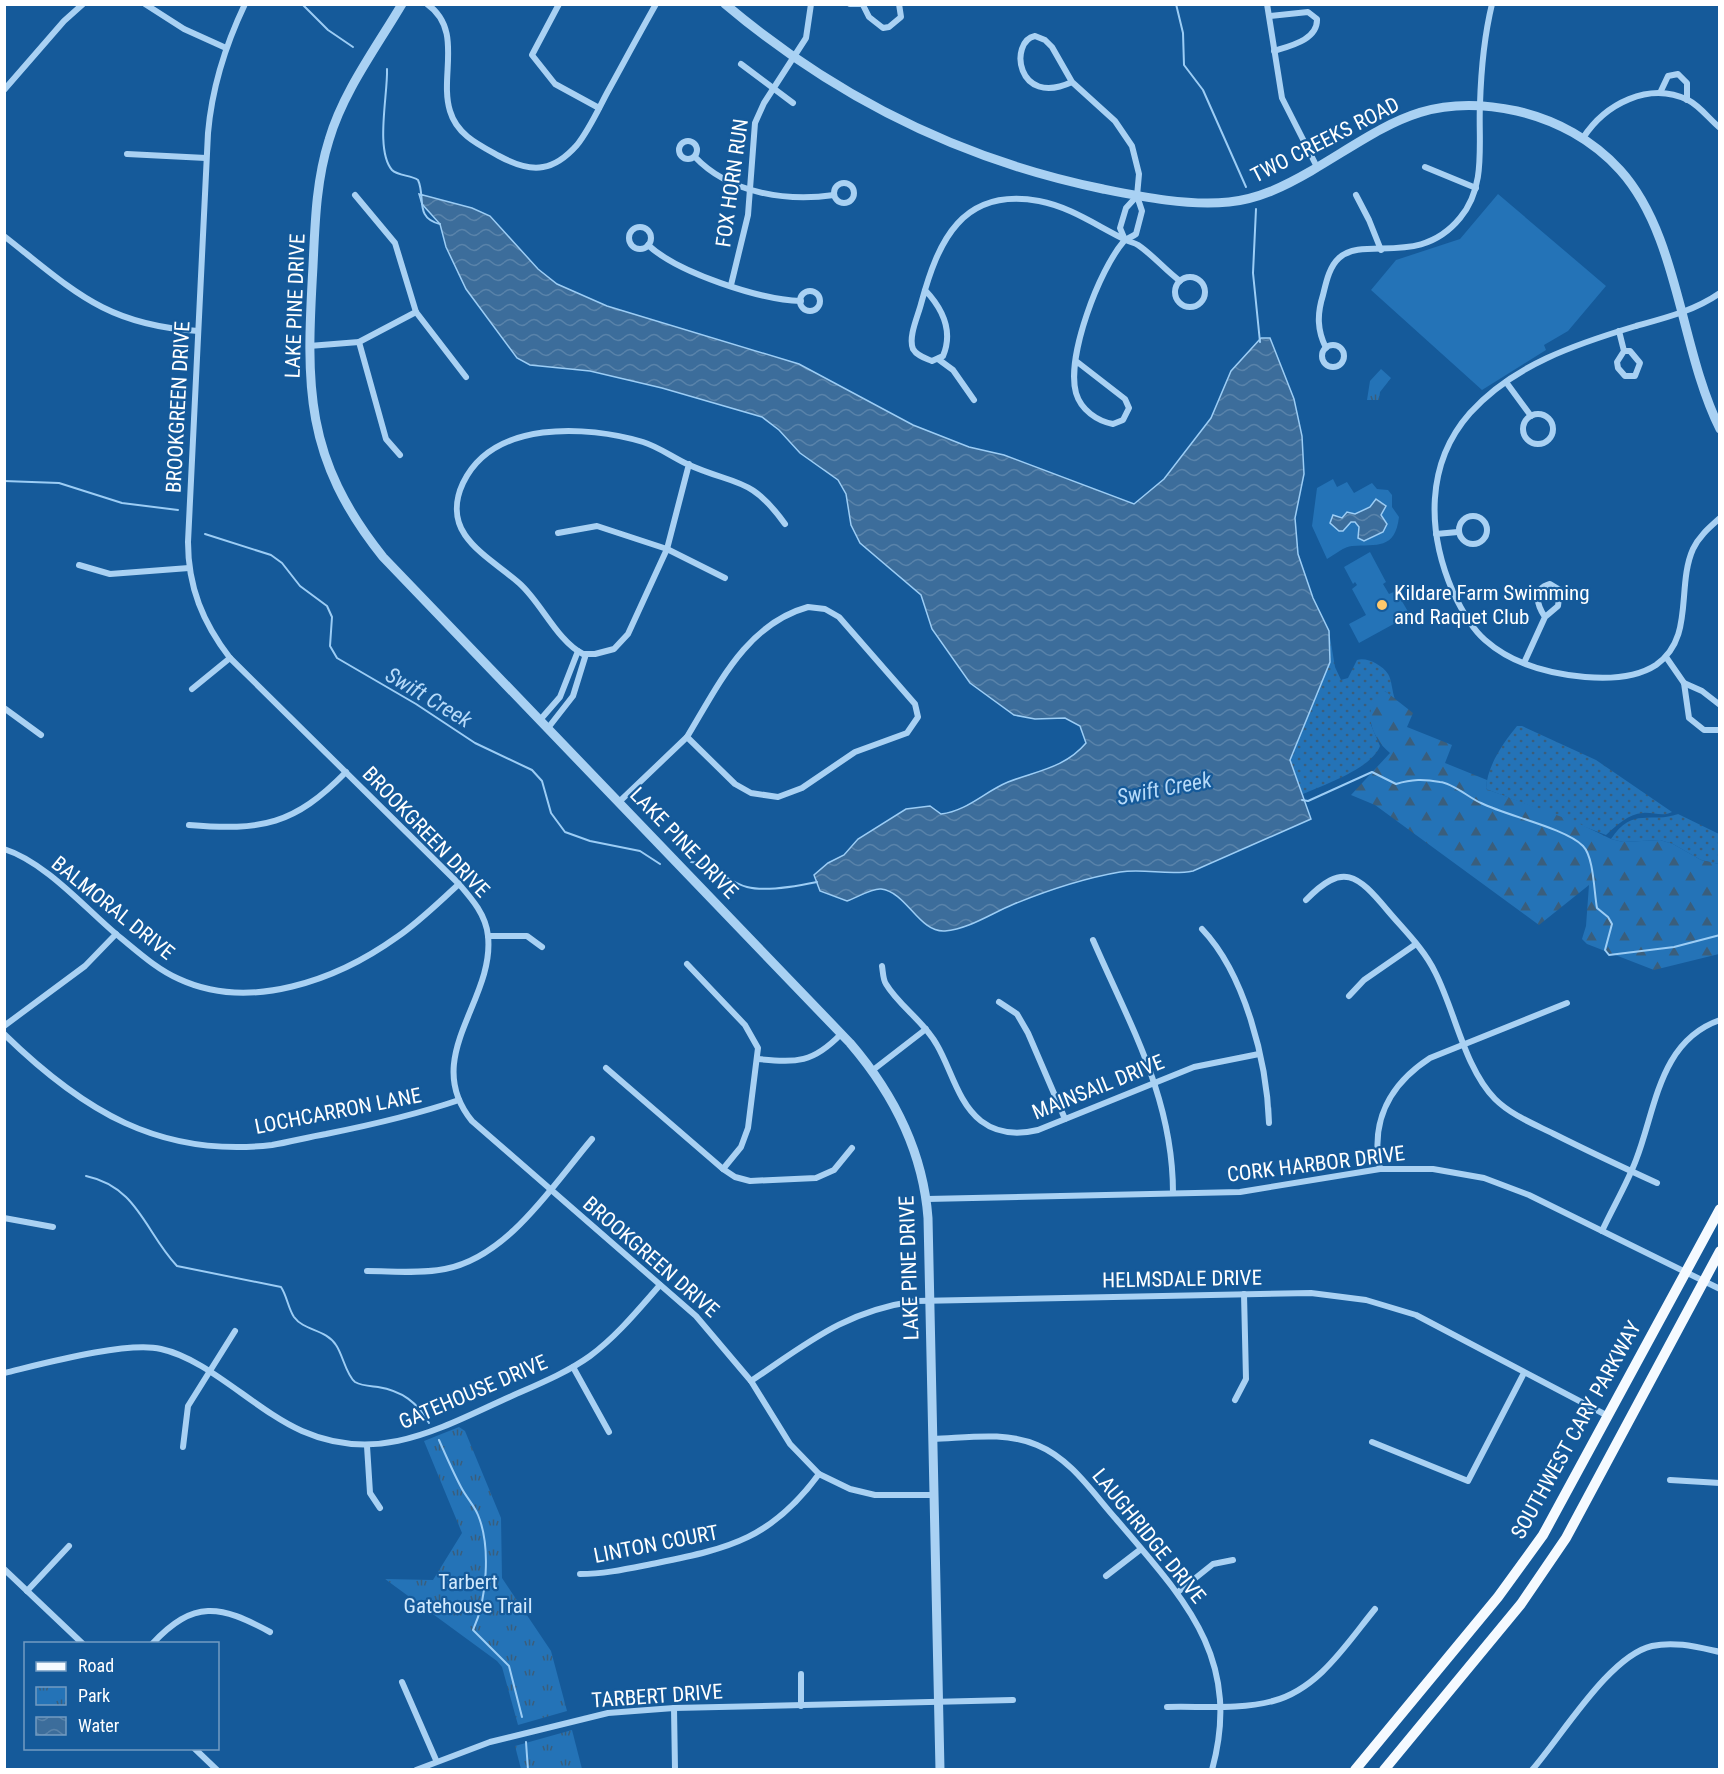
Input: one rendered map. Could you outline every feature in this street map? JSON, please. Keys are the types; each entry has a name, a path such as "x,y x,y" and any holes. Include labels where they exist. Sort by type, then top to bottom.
{"main road":[{"name":"SOUTHWEST CARY PARKWAY","path":"1355,1770 1521,1566 1565,1498 1719,1209"},
{"name":"SOUTHWEST CARY PARKWAY","path":"1384,1770 1521,1604 1566,1538 1719,1251"}],"street":[{"path":"4,90 64,21 83,4"},
{"path":"145,4 184,29 226,48"},
{"name":"BROOKGREEN DRIVE","path":"245,4 226,48 212,100 206,158 188,532 189,568 203,615 230,658 459,884 476,905 488,936 482,980 455,1054 454,1084 459,1100 477,1126 706,1326 752,1381 783,1434 819,1474 850,1488 875,1495 933,1495"},
{"name":"LAKE PINE DRIVE","path":"402,4 351,90 329,140 318,191 308,346 312,405 318,436 332,478 359,527 383,557 841,1034 873,1070 906,1130 927,1199 940,1770"},
{"path":"427,4 443,21 447,34 449,48 447,100 451,116 462,133 487,149 520,165 543,167 552,164 577,144 656,4"},
{"path":"559,4 532,55 555,84 599,108"},
{"name":"TWO CREEKS ROAD","path":"724,4 793,59 867,105 928,135 973,153 1061,180 1137,196 1202,202 1244,200 1276,190 1380,129 1412,114 1443,106 1480,104 1526,113 1583,138 1619,169 1642,198 1660,240 1705,394 1719,429"},
{"name":"FOX HORN RUN","path":"731,285 742,242 751,190 755,123 773,88 806,38 810,4"},
{"path":"850,4 863,5 876,24 890,27 901,17 899,4"},
{"path":"1267,4 1282,98 1317,167"},
{"path":"1326,348 1320,336 1319,313 1332,268 1339,258 1358,250 1401,249 1433,240 1460,218 1476,188 1485,37 1492,4"},
{"path":"1270,16 1308,12 1317,19 1317,27 1309,36 1274,51"},
{"path":"1072,82 1047,90 1032,82 1022,69 1022,46 1026,40 1035,36 1045,40 1072,82 1086,93 1124,133 1137,163 1139,174 1137,196 1142,211 1136,234 1125,240 1094,292 1076,361 1075,386 1081,405 1107,423 1123,420 1129,408 1125,399 1076,361"},
{"path":"741,64 793,103"},
{"path":"1660,93 1668,76 1678,74 1687,83 1686,100"},
{"path":"1583,138 1592,125 1609,109 1629,99 1660,93 1686,100 1719,128"},
{"path":"127,154 206,158"},
{"path":"695,157 717,177 751,190 801,197 834,195"},
{"path":"1425,167 1476,188"},
{"path":"354,195 395,243 416,312 466,377"},
{"path":"1356,195 1381,250"},
{"path":"1125,240 1120,228 1126,208 1137,196"},
{"path":"974,400 953,370 938,359 923,358 914,349 912,342 925,290 946,235 971,213 995,201 1024,199 1058,206 1137,244 1180,280"},
{"path":"4,236 85,299 109,313 154,327 198,330"},
{"path":"648,245 678,265 731,285 788,301 801,301"},
{"path":"1191,277 1202,283 1204,296 1199,304 1190,307 1177,300 1175,290 1180,280 1191,277"},
{"path":"925,290 939,305 946,326 945,351 938,359"},
{"path":"1719,293 1682,313 1549,356 1506,382 1469,414 1447,448 1435,487 1436,534 1440,560 1457,601 1469,621 1492,646 1524,663 1558,674 1596,678 1624,676 1641,671 1666,657 1675,645 1679,632 1688,564 1694,547 1719,518"},
{"path":"308,346 358,342 416,312"},
{"path":"1619,332 1624,351 1617,362 1618,368 1625,376 1635,376 1640,367 1638,359 1630,351 1624,351"},
{"path":"358,342 386,439 400,454"},
{"path":"1506,382 1531,416"},
{"path":"1540,414 1551,422 1551,436 1544,442 1534,443 1524,433 1525,423 1531,416 1540,414"},
{"path":"689,464 667,549 647,597 622,642 604,653 586,654 578,651 522,585 474,546 465,535 456,514 464,480 482,458 505,442 534,434 608,434 656,447 689,464 750,486 764,496 785,524"},
{"path":"1472,516 1484,521 1487,530 1484,539 1476,544 1466,543 1458,531 1460,523 1472,516"},
{"path":"558,533 597,526 667,549 725,578"},
{"path":"1436,534 1458,531"},
{"path":"79,565 110,574 189,568"},
{"path":"1524,663 1545,617 1558,606 1560,590 1550,584 1541,588 1537,597 1538,606 1545,617"},
{"path":"619,802 687,737 730,665 749,643 790,613 808,607 825,609 839,616 915,704 918,712 917,722 908,733 855,752 802,788 778,797 752,794 735,784 687,737"},
{"path":"540,720 560,697 578,651"},
{"path":"548,728 573,696 586,654"},
{"path":"1666,657 1684,683 1689,718 1704,730 1719,730"},
{"path":"192,689 230,658"},
{"path":"1684,683 1702,691 1719,705"},
{"path":"4,708 41,735"},
{"path":"189,825 251,826 277,821 315,802 346,772"},
{"name":"BALMORAL DRIVE","path":"4,849 31,862 154,964 188,983 222,992 266,991 312,980 350,965 413,925 459,884"},
{"path":"1306,900 1324,882 1341,876 1353,878 1372,891 1435,971 1484,1085 1503,1106 1533,1124 1657,1183"},
{"path":"1202,929 1224,956 1250,1019 1259,1054 1269,1123"},
{"path":"4,1026 85,966 116,934"},
{"path":"488,936 527,936 542,947"},
{"path":"1092,940 1155,1081 1168,1129 1173,1193"},
{"path":"1349,996 1364,980 1416,944"},
{"path":"687,964 757,1042 758,1059 745,1138 723,1168"},
{"name":"MAINSAIL DRIVE","path":"882,966 885,983 936,1042 972,1113 987,1125 1016,1134 1038,1130 1194,1067 1259,1054"},
{"path":"999,1002 1017,1014 1028,1033 1065,1119"},
{"path":"1380,1169 1378,1126 1393,1091 1414,1068 1430,1058 1465,1043 1567,1004"},
{"path":"1602,1230 1632,1171 1667,1065 1686,1041 1704,1027 1719,1020"},
{"path":"873,1070 926,1029"},
{"name":"LOCHCARRON LANE","path":"4,1034 63,1087 99,1111 139,1129 202,1144 243,1146 283,1143 386,1122 459,1100"},
{"path":"758,1059 789,1062 807,1059 819,1054 841,1034"},
{"path":"606,1068 735,1177 750,1181 816,1178 834,1170 852,1148"},
{"path":"367,1271 443,1270 467,1263 501,1243 592,1139"},
{"name":"CORK HARBOR DRIVE","path":"927,1199 1240,1192 1273,1189 1380,1169 1433,1169 1484,1178 1528,1195 1719,1289"},
{"path":"4,1218 54,1227"},
{"name":"GATEHOUSE DRIVE","path":"4,1373 141,1347 169,1351 207,1372 300,1431 333,1442 367,1446 394,1443 427,1433 573,1367 607,1342 660,1285"},
{"path":"1235,1400 1245,1379 1244,1294"},
{"name":"HELMSDALE DRIVE","path":"752,1381 824,1332 853,1317 886,1305 929,1301 1330,1294 1394,1307 1437,1324 1524,1373 1608,1416"},
{"path":"183,1447 188,1406 207,1372 235,1331"},
{"path":"573,1367 609,1432"},
{"path":"1372,1442 1468,1481 1524,1373"},
{"name":"LAUGHRIDGE DRIVE","path":"933,1439 1005,1437 1027,1441 1051,1452 1071,1468 1178,1592 1207,1640 1217,1678 1220,1706 1217,1748 1212,1770"},
{"path":"367,1446 370,1493 380,1508"},
{"name":"LINTON COURT","path":"580,1574 596,1574 694,1556 740,1542 789,1511 819,1474"},
{"path":"1670,1480 1719,1483"},
{"path":"27,1591 69,1546"},
{"path":"1106,1576 1141,1549"},
{"path":"1178,1592 1213,1564 1233,1560"},
{"path":"4,1569 81,1642"},
{"path":"1167,1707 1272,1702 1298,1691 1319,1675 1375,1609"},
{"path":"154,1642 175,1621 206,1610 240,1615 270,1632"},
{"path":"1532,1770 1613,1671 1630,1655 1647,1648 1670,1644 1687,1644 1719,1652"},
{"path":"801,1674 801,1706"},
{"path":"402,1682 436,1760"},
{"name":"TARBERT DRIVE","path":"416,1770 436,1760 490,1742 579,1718 636,1710 1013,1700"},
{"path":"674,1708 675,1770"},
{"path":"195,1750 217,1770"}],"green space":[{"path":"1498,194 1606,286 1568,331 1544,345 1546,350 1482,390 1371,290 1396,260 1460,239"},
{"path":"1381,369 1391,378 1380,392 1379,400 1367,400 1370,381"},
{"path":"1333,479 1337,487 1347,482 1354,493 1372,483 1377,489 1388,490 1392,495 1392,507 1399,517 1397,528 1389,540 1377,545 1349,546 1327,559 1312,526 1317,488"},
{"name":"Kildare Farm Swimming and Raquet Club","path":"1370,552 1386,582 1383,584 1389,594 1396,591 1410,615 1359,643 1349,624 1366,615 1352,589 1357,585 1355,582 1353,584 1344,567"},
{"path":"1330,637 1335,667 1341,680 1348,678 1357,660 1374,662 1388,674 1395,699 1385,691 1371,725 1380,746 1368,762 1334,781 1303,794 1290,760 1330,662"},
{"path":"1385,691 1413,713 1407,727 1452,745 1445,763 1487,780 1486,789 1578,823 1611,839 1623,842 1660,840 1673,844 1701,860 1719,864 1719,954 1654,970 1587,944 1582,939 1586,926 1589,885 1539,925 1375,805 1351,795 1390,753 1377,738 1370,719 1373,704"},
{"path":"1517,726 1522,726 1596,760 1672,812 1632,815 1606,835 1486,789 1493,763 1501,747"},
{"path":"1678,814 1719,834 1719,864 1701,860 1673,844 1660,840 1623,842 1611,839 1619,829 1635,819 1668,817"},
{"name":"Tarbert Gatehouse Trail","path":"459,1427 465,1431 501,1518 502,1578 551,1651 567,1711 518,1725 502,1667 497,1661 385,1579 433,1580 462,1533 424,1441"},
{"path":"572,1730 582,1769 521,1769 515,1746"}],"water":[{"path":"419,194 472,208 490,216 538,269 557,284 607,306 799,364 913,425 969,447 1004,455 1134,504 1164,479 1211,418 1231,371 1261,338 1270,338 1294,399 1302,436 1304,474 1295,518 1298,554 1313,598 1329,631 1330,662 1290,760 1311,819 1193,871 1175,873 1129,871 1093,878 1039,894 954,930 936,930 928,926 898,897 881,889 847,901 820,891 814,875 828,863 844,855 858,839 906,809 930,806 941,814 950,812 1008,782 1050,768 1069,758 1086,743 1080,726 1065,718 1035,719 1014,715 970,683 932,629 921,595 860,543 851,525 846,494 838,480 800,453 779,430 762,417 662,388 590,371 530,365 517,358 466,289 446,247 440,224 422,204"},
{"path":"1376,499 1386,506 1381,515 1387,524 1383,532 1364,541 1358,538 1359,527 1355,522 1351,522 1343,531 1339,531 1330,523 1333,515 1342,518 1347,512 1355,514 1370,507"}],"waterway":[{"path":"302,4 328,30 353,47"},
{"path":"1176,4 1183,33 1184,65 1203,90 1246,187"},
{"path":"387,69 383,136 387,161 395,172 418,180 424,212 432,221 440,224"},
{"path":"1256,209 1253,273 1260,342"},
{"name":"Swift Creek","path":"4,481 59,483 122,503 178,510"},
{"name":"Swift Creek","path":"205,534 271,555 282,563 300,586 327,606 332,617 330,646 337,658 416,704 475,743 532,770 542,781 551,813 565,832 590,841 640,851 660,864"},
{"name":"Swift Creek","path":"1302,800 1308,801 1372,772 1396,784 1418,780 1445,783 1481,803 1550,828 1583,846 1587,851 1591,866 1597,908 1608,917 1612,924 1605,950 1609,955 1674,947 1720,935"},
{"name":"Swift Creek","path":"691,862 706,866 747,887 782,888 817,882"},
{"path":"86,1176 104,1182 129,1200 177,1266 281,1287 294,1317 298,1322 332,1340 349,1375 355,1382 402,1395 414,1403 429,1423"},
{"path":"439,1440 463,1491 478,1515 485,1542 486,1573 482,1604 473,1630 509,1666 522,1717"},
{"path":"526,1742 528,1770"}],"place":[{"name":"Kildare Farm Swimming and Raquet Club","path":"1382,605"}]}
